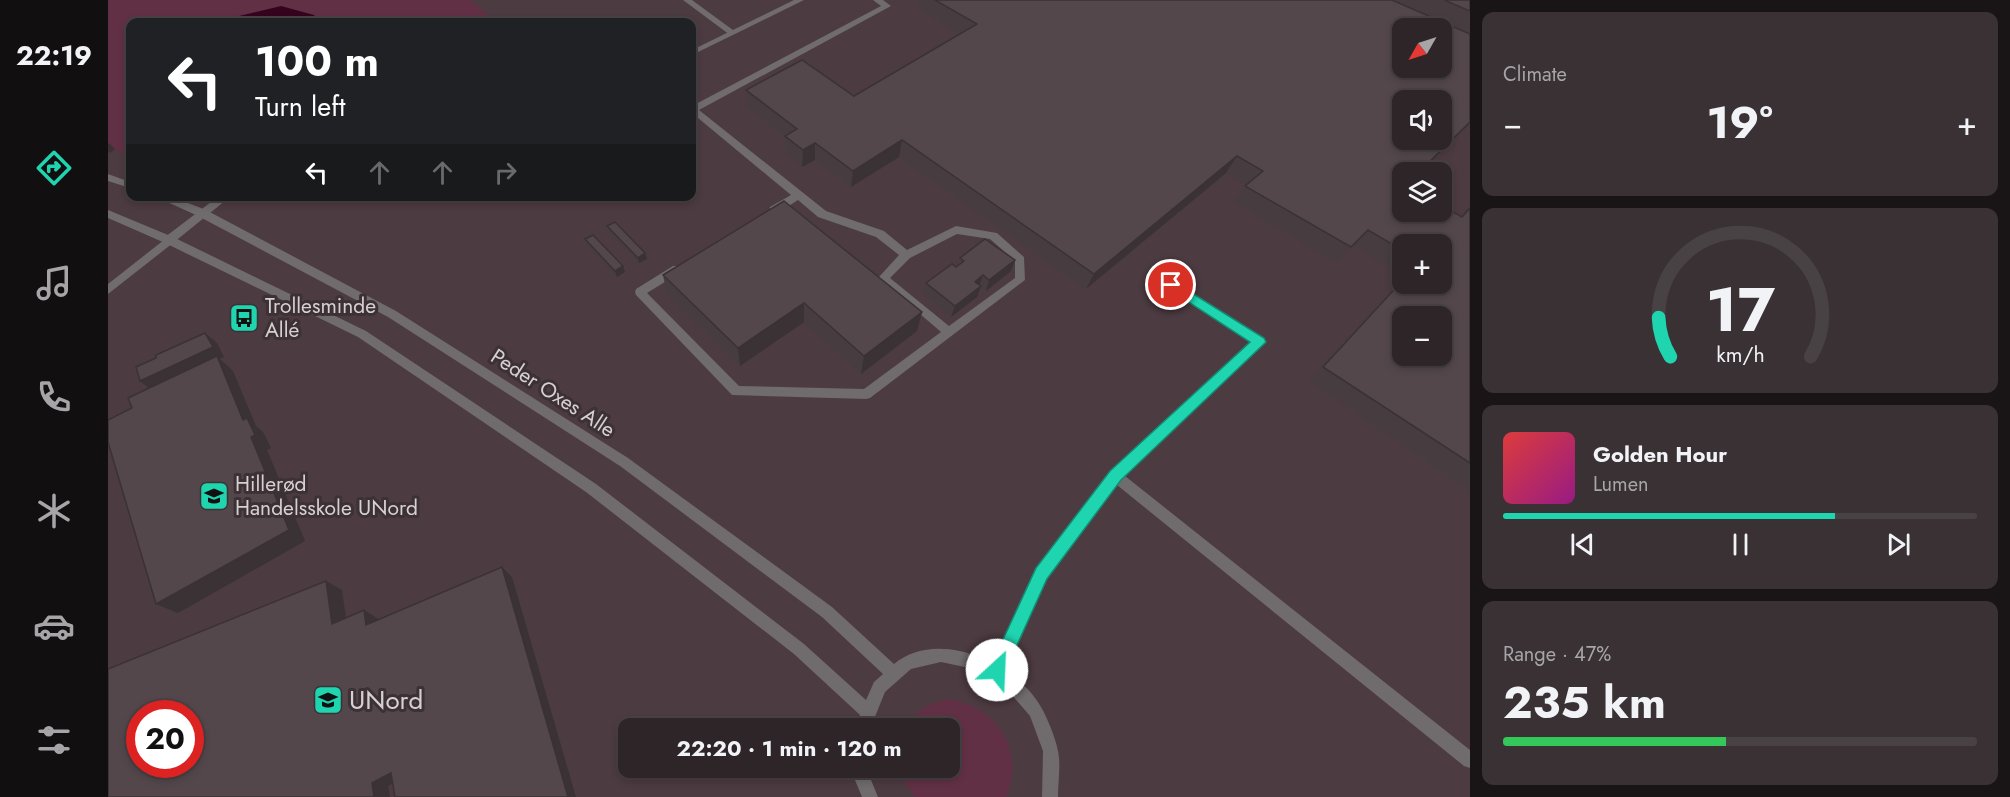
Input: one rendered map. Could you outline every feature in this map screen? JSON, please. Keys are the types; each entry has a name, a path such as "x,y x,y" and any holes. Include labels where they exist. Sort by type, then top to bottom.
{"street":[{"path":"687,0 733,33"},
{"path":"696,51 800,0"},
{"path":"696,107 887,6 877,0"},
{"path":"696,112 822,214 880,234 906,255"},
{"path":"108,177 126,184"},
{"path":"768,213 798,195"},
{"name":"Peder Oxes Alle","path":"172,201 202,213 392,315 624,462 827,612 893,673"},
{"path":"108,290 219,201"},
{"path":"108,214 169,240 362,334 591,488 799,648 866,710"},
{"path":"689,262 640,292 736,391 866,394 1020,280 1020,260 993,236 956,230 906,255 883,278 948,332"},
{"path":"997,670 1042,573 1116,476 1259,342 1171,285"},
{"path":"1116,476 1470,760"},
{"path":"864,718 866,710 878,689 893,673 916,659 943,655 971,658 997,670 1021,690 1039,716 1051,747 1054,779 1050,797"},
{"path":"863,778 870,797"}],"shaded area":[{"path":"108,0 1470,0 1470,797 108,797"},
{"path":"108,0 470,0 492,18 126,18 126,155 108,148"},
{"path":"281,6 314,15 316,18 234,18"},
{"path":"949,699 966,704 981,711 1003,733 1012,763 1011,780 1006,797 915,797 904,778 960,778 960,718 912,718 923,708"}],"building":[{"path":"935,0 1392,0 1433,18 1392,18 1392,78 1452,78 1452,26 1470,34 1470,122 1452,140 1452,90 1392,90 1392,150 1441,150 1429,162 1392,162 1392,222 1452,222 1452,212 1462,217 1470,208 1470,463 1323,367 1392,292 1392,294 1452,294 1452,234 1392,234 1392,244 1368,230 1351,247 1245,186 1263,171 1237,156 1094,274 902,140 853,171 815,143 803,150 785,136 797,129 746,90 802,60 854,96 977,24"},
{"path":"1444,0 1470,0 1470,11"},
{"path":"784,201 922,312 864,356 804,303 738,348 663,275"},
{"path":"615,222 645,253 638,258 607,226"},
{"path":"593,235 623,266 615,271 585,239"},
{"path":"985,239 1015,260 989,280 983,275 975,282 981,286 955,306 926,283 952,264 956,267 964,261 960,258"},
{"path":"205,333 213,347 140,381 136,367 156,358 156,355"},
{"name":"Hillerød Handelsskole UNord","path":"217,356 243,420 247,418 255,435 251,437 289,530 156,604 108,442 108,420 132,408 128,398"},
{"name":"UNord","path":"502,567 568,797 395,797 391,773 372,783 374,797 108,797 108,669 326,581 332,624 364,610 366,625"}],"place":[{"name":"Trollesminde Allé","path":"244,318"},
{"name":"Hillerød Handelsskole UNord","path":"214,496"},
{"name":"UNord","path":"328,700"}],"route":[{"path":"997,670 1042,573 1116,476 1259,342 1171,285"}]}
